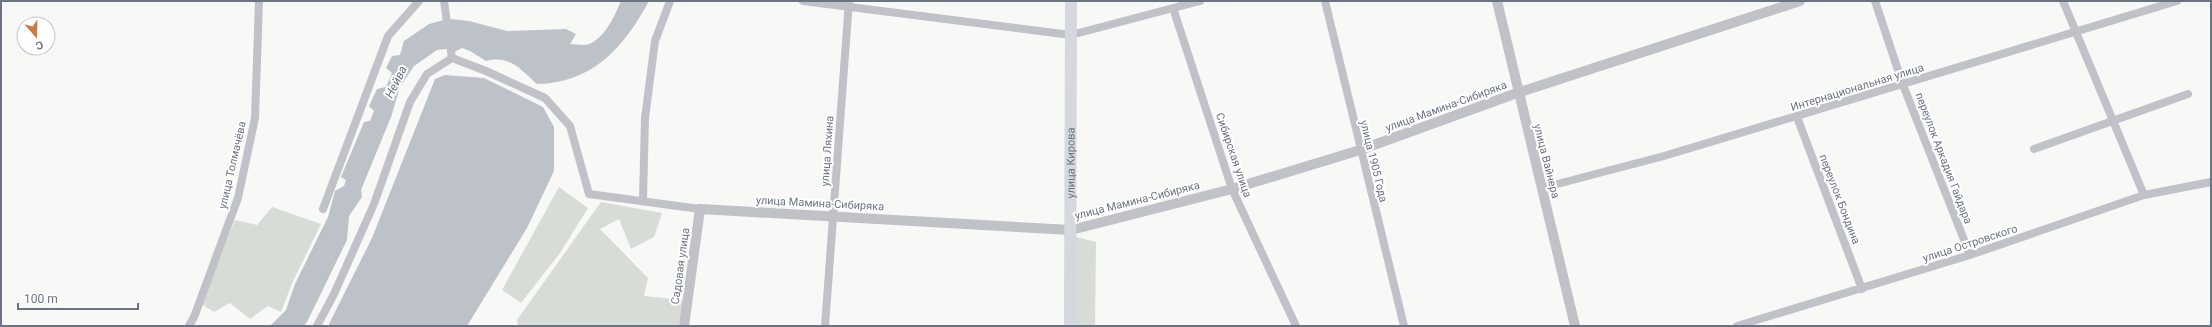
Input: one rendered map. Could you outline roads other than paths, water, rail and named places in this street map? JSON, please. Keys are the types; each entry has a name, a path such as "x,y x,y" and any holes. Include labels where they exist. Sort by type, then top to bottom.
{"main road":[{"name":"улица Кирова","path":"1070,326 1071,1"}],"street":[{"name":"улица Толмачёва","path":"189,326 197,309 239,190 254,118 259,1"},
{"path":"322,209 388,36 419,1"},
{"path":"317,326 334,294 374,204 410,102 427,74 452,58 444,1"},
{"path":"643,200 645,118 655,41 670,1"},
{"path":"803,1 849,4 1071,34 1200,1"},
{"name":"улица 1905 Года","path":"1325,1 1404,326"},
{"name":"улица Вайнера","path":"1496,1 1517,93 1542,188 1575,326"},
{"name":"улица Мамина-Сибиряка","path":"452,58 486,71 545,98 570,126 589,194 700,208 1071,230 1232,189 1360,150 1517,93 1800,1"},
{"name":"переулок Аркадия Гайдара","path":"1875,1 1903,84 1970,255"},
{"path":"2063,1 2144,195"},
{"name":"Интернациональная улица","path":"1542,188 1664,156 1797,117 2077,33 2177,1"},
{"name":"улица Ляхина","path":"825,326 849,4"},
{"name":"Сибирская улица","path":"1173,8 1232,189 1296,326"},
{"path":"2034,149 2188,94"},
{"name":"переулок Бондина","path":"1797,117 1862,289"},
{"name":"улица Островского","path":"1737,326 1970,255 2144,195 2211,182"},
{"name":"Садовая улица","path":"684,326 700,208"}],"water":[{"path":"621,1 649,1 629,33 617,47 605,59 575,77 557,82 537,84 520,69 508,62 502,60 486,61 462,48 454,52 450,19 469,21 507,31 566,29 576,34 570,44 585,45 595,41 605,31"},
{"name":"Нейва","path":"444,20 447,49 437,50 414,66 400,87 391,117 361,190 362,197 349,216 347,240 308,320 304,326 270,326 286,310 295,284 328,217 335,191 344,186 346,180 341,177 364,122 370,121 374,111 369,106 377,89 386,87 392,73 386,68 392,56 400,55 404,41 429,24"},
{"path":"445,75 484,78 543,107 554,127 554,171 527,228 467,326 328,326 372,238 435,79"}]}
